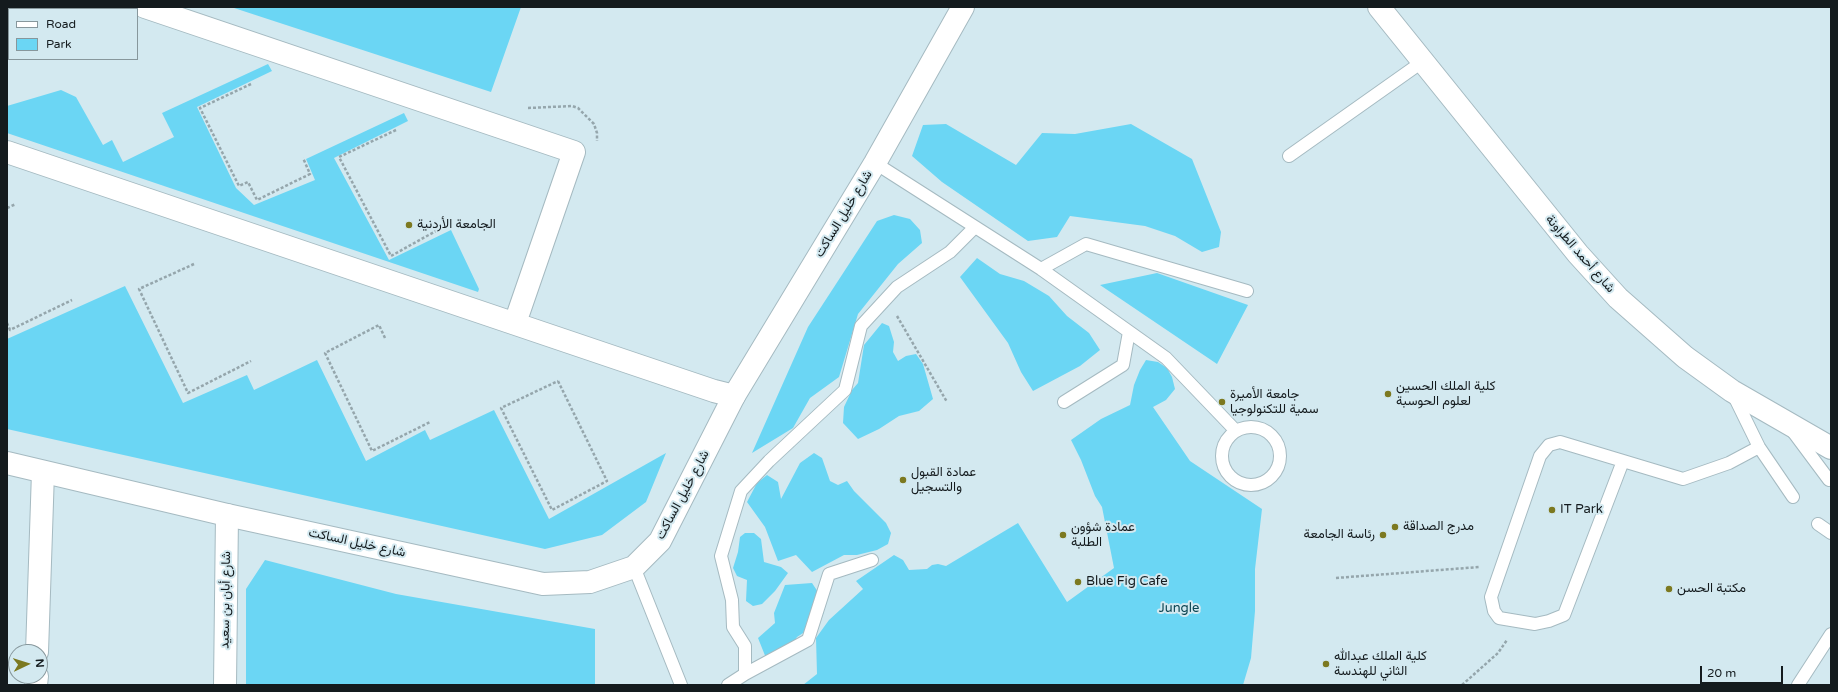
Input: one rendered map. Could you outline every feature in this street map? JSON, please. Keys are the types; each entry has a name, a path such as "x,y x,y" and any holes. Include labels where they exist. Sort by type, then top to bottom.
{"street":[{"path":"145,7 574,152 515,324"},
{"name":"شارع خليل الساكت","path":"7,463 227,515 542,584 590,582 634,567 660,541 734,396 874,163 963,7"},
{"name":"شارع أحمد الطراونة","path":"1379,7 1578,254 1613,292 1684,357 1732,391 1831,448"},
{"path":"7,152 714,391 734,396"},
{"path":"37,644 43,472"},
{"name":"شارع أبان بن سعيد","path":"225,685 227,515"}],"lane":[{"path":"1289,156 1422,62"},
{"path":"874,163 1041,268 1166,358 1236,431"},
{"path":"745,674 745,646 733,627 732,600 721,556 741,491 769,461 845,390 861,326 897,287 950,252 975,227"},
{"path":"1041,268 1086,244 1247,291"},
{"path":"1064,402 1123,365 1129,332"},
{"path":"1732,391 1759,447 1793,497"},
{"path":"1787,423 1829,480"},
{"path":"1255,426 1264,429 1275,439 1281,453 1280,463 1276,472 1269,480 1261,484 1251,486 1242,484 1226,473 1223,464 1223,445 1228,437 1236,431 1245,427 1255,426"},
{"path":"1623,462 1564,615 1549,621 1534,624 1499,618 1494,611 1490,597 1540,456 1549,445 1560,442 1683,479 1729,463 1759,447"},
{"path":"1818,524 1831,533"},
{"path":"728,685 745,674 808,640 829,574 872,560"},
{"path":"634,567 681,685"},
{"path":"1798,685 1831,634"}],"path":[{"path":"251,84 200,108 239,186 248,182 257,200 310,174 303,158"},
{"path":"524,108 572,106 578,108 594,124 597,133 597,143"},
{"path":"396,130 339,157 391,256 452,222"},
{"path":"574,152 597,133"},
{"path":"7,208 16,204"},
{"path":"194,264 139,289 188,392 251,361"},
{"path":"886,299 947,402"},
{"path":"7,323 10,330 72,300"},
{"path":"385,338 380,326 325,353 372,451 430,422"},
{"path":"558,381 607,481 552,510 501,408 558,381"},
{"path":"1336,578 1456,569"},
{"path":"1462,685 1498,653 1521,621"}],"green space":[{"path":"231,7 521,7 491,92"},
{"path":"268,64 272,71 197,107 236,188 254,205 315,180 306,159 404,113 408,121 334,158 389,260 451,230 479,289 478,292 7,133 7,106 61,90 76,97 103,145 112,140 123,162 174,137 162,113"},
{"path":"946,124 1016,165 1042,133 1075,134 1131,124 1192,159 1221,232 1219,247 1202,252 1175,236 1145,226 1070,216 1057,237 1028,241 942,182 912,156 923,125"},
{"path":"894,215 910,219 920,230 922,243 898,264 858,314 839,377 810,398 793,428 752,453 808,327 877,221"},
{"path":"977,258 1000,274 1024,281 1049,296 1067,316 1089,333 1100,350 1080,366 1033,391 1021,372 1008,343 960,277"},
{"path":"1157,273 1248,305 1217,364 1100,285"},
{"path":"125,286 183,403 247,375 254,390 317,360 366,461 425,430 430,440 494,410 549,519 666,453 646,502 602,535 545,549 7,429 7,339"},
{"path":"882,323 889,326 894,342 893,352 898,361 906,356 916,354 923,364 933,399 919,411 899,416 879,429 858,439 843,423 844,407 852,390 858,383 864,345"},
{"name":"Jungle","path":"1146,360 1158,362 1167,368 1172,377 1175,389 1166,400 1153,407 1190,461 1262,509 1255,569 1255,611 1251,658 1243,685 803,685 817,674 816,638 829,620 863,589 856,581 894,555 903,560 909,570 927,569 932,565 938,564 946,566 1018,523 1067,602 1114,568 1102,507 1095,496 1081,460 1071,440 1101,419 1130,405 1134,385"},
{"path":"814,453 822,458 830,481 838,485 847,481 854,491 886,523 891,533 888,544 877,550 857,555 844,555 812,572 796,555 778,561 765,527 747,502 757,483 767,475 778,482 781,499 800,463"},
{"path":"745,533 754,533 761,539 764,562 781,567 788,573 775,591 762,604 753,606 746,601 747,580 737,576 733,568 738,552 740,537"},
{"path":"265,560 396,594 595,629 595,685 246,685 246,589"},
{"path":"812,583 822,598 824,612 820,622 797,637 787,653 766,658 758,638 775,623 774,613 785,585"}],"place":[{"name":"الجامعة الأردنية","path":"409,225"},
{"name":"كلية الملك الحسين لعلوم الحوسبة","path":"1388,394"},
{"name":"جامعة الأميرة سمية للتكنولوجيا","path":"1222,402"},
{"name":"عمادة القبول والتسجيل","path":"903,480"},
{"name":"IT Park","path":"1552,510"},
{"name":"مدرج الصداقة","path":"1395,527"},
{"name":"عمادة شؤون الطلبة","path":"1063,535"},
{"name":"رئاسة الجامعة","path":"1383,535"},
{"name":"Blue Fig Cafe","path":"1078,582"},
{"name":"مكتبة الحسن","path":"1669,589"},
{"name":"كلية الملك عبدالله الثاني للهندسة","path":"1326,664"}]}
